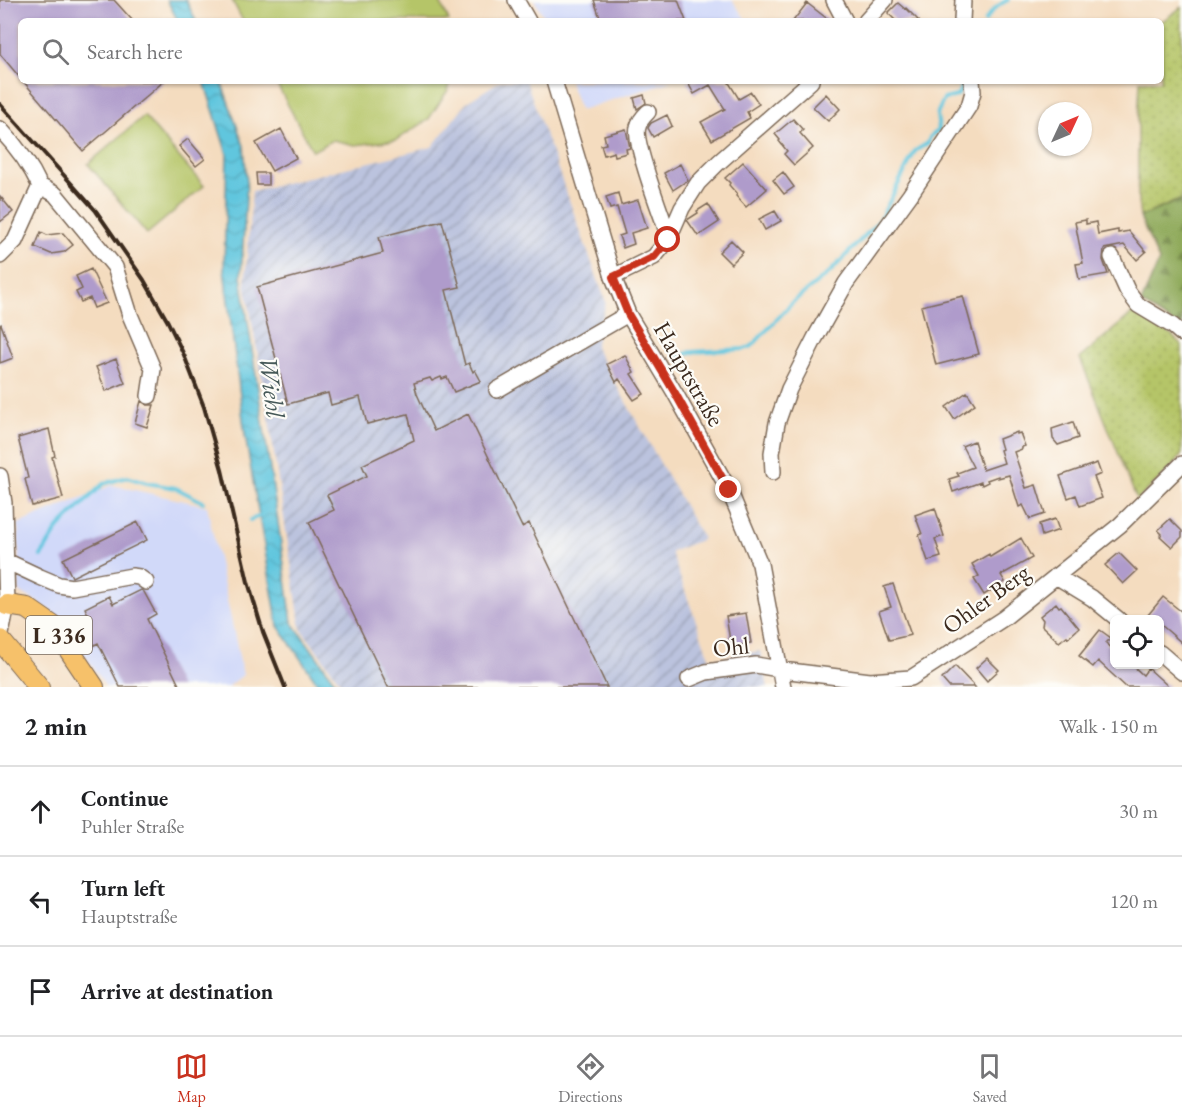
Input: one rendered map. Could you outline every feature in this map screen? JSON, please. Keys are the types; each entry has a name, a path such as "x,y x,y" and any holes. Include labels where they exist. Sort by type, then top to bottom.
{"main road":[{"name":"L 336","path":"7,605 27,608 53,626 93,687"},
{"name":"L 336","path":"0,639 34,682"}],"street":[{"path":"516,0 526,18"},
{"path":"834,0 843,18"},
{"path":"869,18 885,0"},
{"path":"962,18 963,0"},
{"name":"Hauptstraße","path":"555,84 613,277 628,314 729,490 760,564 783,687"},
{"path":"613,277 654,257 669,237 682,208 698,183 717,163 808,84"},
{"path":"773,472 772,453 777,423 789,389 846,283 910,195 969,106 973,92 972,84"},
{"path":"648,112 638,128 637,136 669,237"},
{"path":"0,129 31,167 40,186 55,194 115,267 130,315 153,369 149,396"},
{"path":"0,256 15,241 40,186"},
{"path":"1112,257 1128,290 1138,304 1182,334"},
{"path":"498,390 628,314"},
{"name":"Ohler Berg","path":"779,669 870,681 916,682 1004,618 1119,525 1182,464"},
{"path":"0,476 4,503 7,605 0,639"},
{"path":"6,561 59,585 72,588 132,576 139,577 146,582"},
{"path":"1056,576 1092,598 1113,615"},
{"path":"1164,656 1182,672"},
{"name":"Ohl","path":"689,679 706,672 756,665 779,669"}],"shaded area":[{"path":"534,0 732,0 745,18 545,18"},
{"path":"495,84 527,84 606,302 595,347 703,539 671,552 710,660 760,651 768,687 344,687 301,629 245,283 252,191 432,147 467,102"},
{"path":"570,84 662,84 580,110"},
{"path":"112,485 207,506 243,675 228,687 106,687 66,626 52,611 19,591 18,524"}],"green space":[{"path":"232,0 439,0 448,18 241,18"},
{"path":"1182,7 1182,199 1140,217 1138,202 1140,84 1164,84 1164,20"},
{"path":"277,84 450,84 428,120 396,140 355,145 333,140 313,151"},
{"path":"144,116 204,186 147,234 88,164"},
{"path":"1182,199 1182,329 1141,303 1159,261 1140,217"},
{"path":"1135,311 1182,345 1182,454 1174,465 1137,500 1080,358"}],"water":[{"path":"167,0 186,0 195,18 176,18"},
{"path":"205,84 222,84 244,146 247,183 241,276 292,622 339,687 320,687 278,626 245,435 224,269 227,154"}],"building":[{"path":"0,0 114,0 130,18 18,18 18,75 0,54"},
{"path":"594,0 678,0 685,18 600,18"},
{"path":"807,3 826,18 795,18"},
{"path":"898,3 916,18 893,18 888,13"},
{"path":"26,84 161,84 83,151"},
{"path":"689,84 730,84 739,99 751,92 759,104 747,112 750,118 712,140 701,122 725,109 710,85 694,94"},
{"path":"826,94 840,109 828,121 813,107"},
{"path":"644,95 646,103 637,109 634,98"},
{"path":"667,115 672,126 653,137 649,126"},
{"path":"793,119 803,130 800,133 813,148 794,165 784,154 787,151 775,134"},
{"path":"281,129 296,158 272,171 256,143"},
{"path":"626,129 630,148 626,149 627,153 615,156 614,152 604,155 601,145 606,144 604,135"},
{"path":"188,139 205,159 196,166 179,146"},
{"path":"743,162 767,189 746,207 725,178"},
{"path":"680,164 688,180 673,190 664,173"},
{"path":"783,172 794,187 784,194 773,180"},
{"path":"256,173 268,173 268,185 257,185"},
{"path":"618,193 621,205 638,200 647,228 631,233 634,244 623,248 619,236 625,234 617,207 610,209 606,197"},
{"path":"0,196 13,212 0,222"},
{"path":"708,204 719,222 698,236 687,220"},
{"path":"775,211 781,221 765,230 759,219"},
{"path":"1086,220 1086,224 1096,222 1098,234 1118,230 1118,233 1129,231 1146,252 1137,260 1124,245 1104,249 1103,260 1108,274 1079,279 1076,264 1083,263 1075,222"},
{"path":"442,221 460,287 446,290 465,365 469,363 481,381 454,392 447,377 432,381 430,378 414,383 417,394 434,431 468,414 522,527 529,523 607,687 388,687 309,522 334,510 327,495 367,476 362,465 414,440 408,414 367,424 360,397 331,405 328,393 288,404 257,287 383,253 379,237"},
{"path":"41,232 47,235 63,233 73,245 64,252 51,254 35,247"},
{"path":"731,240 743,252 731,264 719,252"},
{"path":"91,269 107,303 94,308 90,298 81,302 76,292 82,289 76,276"},
{"path":"963,296 979,354 936,365 921,306"},
{"path":"0,325 13,358 0,363"},
{"path":"625,355 634,372 631,374 644,394 634,400 619,379 616,382 607,364"},
{"path":"116,359 125,383 106,391 96,367"},
{"path":"967,392 975,404 954,419 946,407"},
{"path":"141,401 147,405 154,405 147,427 135,423"},
{"path":"1073,422 1078,438 1058,445 1053,439 1052,429"},
{"path":"49,429 55,456 52,457 63,498 32,506 18,438"},
{"path":"1017,432 1017,434 1020,433 1025,446 1014,452 1026,488 1036,485 1045,514 1030,519 1023,505 1019,507 1009,475 998,478 998,476 987,480 988,482 982,485 981,482 953,492 949,479 973,467 962,446 974,441 983,470 1004,463 999,439"},
{"path":"1097,463 1101,474 1094,477 1102,498 1080,506 1076,495 1068,498 1060,476"},
{"path":"935,508 944,536 935,539 941,557 928,561 915,515"},
{"path":"1055,519 1059,530 1042,536 1039,524"},
{"path":"1170,519 1182,531 1182,537 1172,547 1160,536 1162,534 1158,530"},
{"path":"138,522 147,540 72,577 63,559"},
{"path":"1021,538 1032,558 1001,575 1005,582 984,595 974,579 979,576 972,564 989,554 990,557"},
{"path":"1119,553 1137,571 1123,584 1105,565"},
{"path":"893,584 911,635 889,640 879,611 891,607 884,587"},
{"path":"141,590 156,614 147,619 180,687 120,687 98,643 85,650 76,631 80,628 79,626 91,620 85,608 109,596 113,604"},
{"path":"1163,597 1182,612 1182,643 1164,627 1164,615 1148,615"},
{"path":"1056,603 1079,628 1068,638 1067,636 1059,642 1042,626 1043,620 1040,616"},
{"path":"746,613 751,643 731,647 726,616"},
{"path":"1100,630 1110,637 1106,643 1110,646 1110,669 1136,669 1143,675 1149,669 1169,687 1126,687 1098,661 1093,667 1079,656"},
{"path":"987,658 999,670 987,681 976,668"},
{"path":"955,666 975,687 949,687 942,679"}],"waterway":[{"path":"988,18 995,9 1008,0"},
{"path":"677,357 691,352 751,347 794,301 829,273 880,220 915,151 928,143 930,137 939,130 937,114 944,99 957,96 961,89 960,84"},
{"path":"41,556 59,527 103,484 127,477 176,488 203,502"},
{"path":"250,520 263,515"}],"railway":[{"path":"0,104 96,211 144,280 168,322 184,355 204,407 222,470 248,582 263,632 285,687"}],"route":[{"path":"668,240 654,257 613,277 628,314 729,490"}],"water label":[{"name":"Wiehl","path":"272,387"}]}
